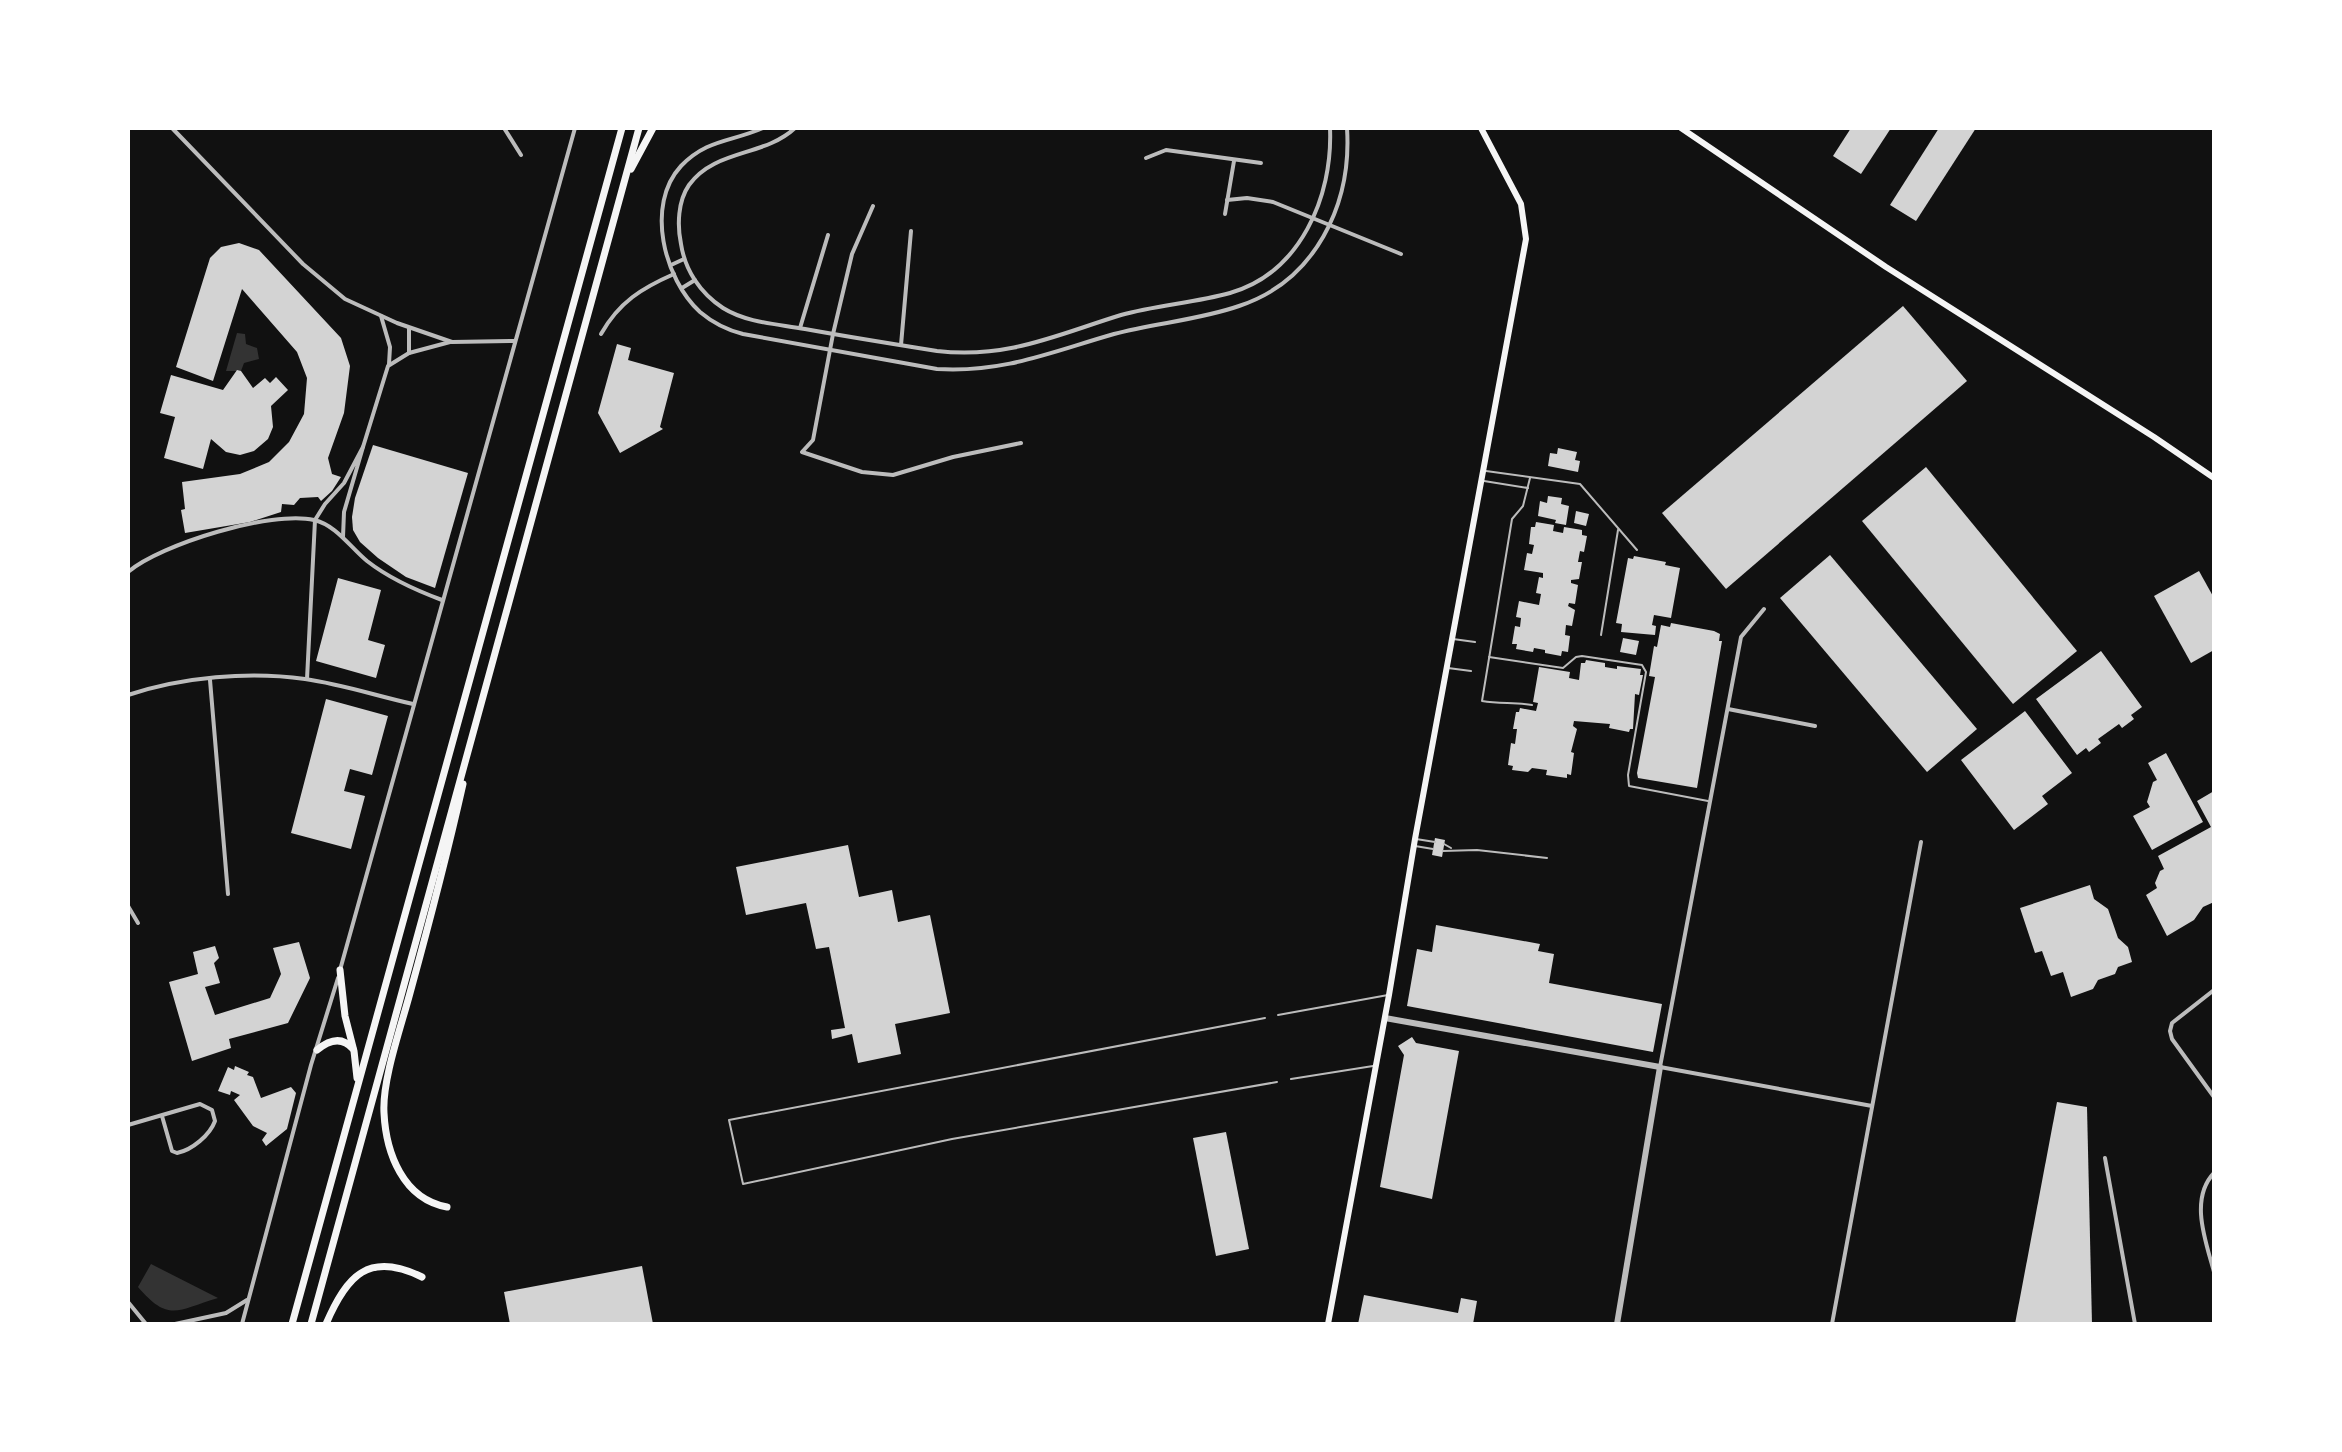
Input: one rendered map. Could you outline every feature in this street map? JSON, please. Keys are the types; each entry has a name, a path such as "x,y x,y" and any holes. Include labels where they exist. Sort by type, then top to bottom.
{"highway":[{"path":"292,1324 622,128"},
{"path":"311,1324 639,128"},
{"path":"625,177 653,128"},
{"path":"447,1207 433,1205 422,1198 400,1174 390,1153 384,1109 400,1031 439,887 488,676"},
{"path":"340,970 357,1085"},
{"path":"317,1050 338,1040 354,1051"},
{"path":"326,1324 349,1283 367,1270 385,1264 422,1277"}],"main road":[{"path":"1328,1324 1526,239 1521,204 1481,128"},
{"path":"1681,128 1886,267 2214,478"}],"street":[{"path":"172,128 303,264 345,299 452,342"},
{"path":"504,128 521,155"},
{"path":"242,1324 575,128"},
{"path":"763,128 711,144 697,152 677,171 668,191 663,213 664,239 674,274 699,311 726,329 830,351 948,369 1001,367 1137,328 1230,309 1268,294 1298,271 1317,249 1330,226 1346,168 1347,128"},
{"path":"795,128 766,146 713,164 692,182 684,195 679,234 684,259 695,280 714,301 732,313 757,321 969,353 1038,343 1130,313 1243,288 1264,277 1280,265 1299,243 1313,219 1326,177 1330,128"},
{"path":"1146,158 1166,150 1261,163"},
{"path":"1225,214 1234,161"},
{"path":"1227,200 1247,198 1273,202 1401,254"},
{"path":"873,206 852,254 813,440 802,452 867,473 893,475 953,457 1021,443"},
{"path":"901,345 911,231"},
{"path":"800,328 828,235"},
{"path":"671,265 684,259"},
{"path":"601,334 615,312 629,298 674,274"},
{"path":"682,288 695,280"},
{"path":"343,537 344,512 388,366 390,347 381,316"},
{"path":"409,327 409,353"},
{"path":"388,366 409,353 452,342 514,341"},
{"path":"1038,343 1041,357"},
{"path":"307,679 315,520 344,483 363,447"},
{"path":"128,572 152,556 212,533 268,522 315,520 343,537 367,561 387,575 407,587 443,600"},
{"path":"1617,1324 1660,1067 1741,637 1764,609"},
{"path":"128,695 179,683 283,677 307,679 414,704"},
{"path":"210,680 228,894"},
{"path":"1728,709 1815,726"},
{"path":"1832,1324 1921,842"},
{"path":"128,906 138,923"},
{"path":"2214,990 2172,1023 2170,1031 2172,1039 2214,1097"},
{"path":"1385,1018 1872,1106"},
{"path":"128,1125 200,1104 212,1110 215,1121 209,1133 184,1152 177,1153 172,1151 162,1116"},
{"path":"2105,1158 2135,1324"},
{"path":"2214,1173 2206,1182 2201,1209 2214,1272"},
{"path":"175,1324 226,1313 249,1299"},
{"path":"128,1302 146,1324"}],"lane":[{"path":"1484,471 1580,484 1637,550"},
{"path":"1530,478 1523,506 1512,519 1482,701 1532,705"},
{"path":"1482,480 1528,488"},
{"path":"1601,635 1618,529"},
{"path":"1452,639 1475,642"},
{"path":"1487,644 1492,645"},
{"path":"1489,657 1563,668 1582,656 1642,665 1646,672 1628,775 1629,786 1710,801"},
{"path":"1447,668 1471,671"},
{"path":"1414,842 1435,842"},
{"path":"1414,842 1433,849"},
{"path":"1444,844 1452,849"},
{"path":"1443,851 1452,849 1547,858"},
{"path":"1278,1015 1389,995"},
{"path":"1265,1018 729,1120 743,1184 952,1139 1277,1082"},
{"path":"1291,1079 1376,1065"}],"shaded area":[{"path":"237,333 245,334 246,344 257,348 259,359 244,363 241,371 226,371"},
{"path":"151,1264 218,1298 183,1309 158,1306 138,1287"}],"building":[{"path":"1851,128 1891,128 1861,174 1833,156"},
{"path":"1939,128 1976,128 1916,221 1890,205"},
{"path":"239,243 259,250 341,338 350,366 344,413 328,458 332,474 341,477 321,501 318,497 300,498 294,505 282,504 281,512 250,522 185,533 181,510 185,509 182,482 240,474 269,462 289,442 304,414 307,378 297,352 242,289 213,381 176,367 210,258 221,247"},
{"path":"1903,306 1967,381 1726,589 1662,513"},
{"path":"617,344 631,348 628,360 674,373 660,427 663,429 620,453 598,413"},
{"path":"237,370 253,388 265,378 270,383 276,377 288,390 271,406 273,427 268,439 254,451 240,455 226,452 211,439 203,469 164,458 175,417 160,413 171,375 223,390"},
{"path":"373,445 468,473 435,588 406,577 378,558 360,542 353,530 355,498"},
{"path":"1558,448 1577,452 1575,460 1580,461 1578,472 1548,466 1550,453 1557,454"},
{"path":"1926,467 2077,651 2013,704 1862,521"},
{"path":"1548,496 1562,498 1561,504 1569,506 1566,525 1538,516 1540,501 1547,503"},
{"path":"1576,511 1589,514 1586,526 1574,523"},
{"path":"1536,522 1554,525 1553,531 1563,533 1564,527 1582,530 1582,535 1587,536 1584,552 1580,551 1579,579 1571,580 1571,583 1578,585 1575,604 1569,603 1568,606 1575,610 1572,626 1566,625 1565,635 1570,636 1568,652 1562,651 1561,656 1534,648 1533,652 1516,649 1517,644 1512,644 1515,626 1520,627 1521,618 1516,617 1519,601 1539,605 1541,594 1536,593 1539,577 1543,578 1543,573 1524,570 1527,553 1532,554 1534,545 1529,544 1531,527 1535,527"},
{"path":"1830,555 1977,729 1927,772 1780,598"},
{"path":"1634,556 1680,568 1671,618 1654,615 1652,625 1656,626 1655,635 1621,632 1622,624 1616,623 1628,558 1633,559"},
{"path":"2199,571 2214,598 2214,650 2191,663 2154,596"},
{"path":"338,578 381,590 368,640 385,645 376,678 316,661"},
{"path":"1671,623 1714,631 1720,634 1719,641 1722,641 1697,788 1638,778 1637,773 1655,677 1649,676 1654,646 1657,647 1661,625 1670,627"},
{"path":"1623,638 1639,641 1636,655 1620,652"},
{"path":"2101,651 2142,707 2131,715 2134,719 2122,728 2119,724 2098,739 2101,743 2089,752 2086,748 2077,755 2036,699"},
{"path":"1586,660 1605,663 1605,667 1617,669 1617,666 1641,669 1640,675 1643,675 1639,695 1635,694 1633,729 1629,732 1609,728 1610,724 1574,721 1573,726 1577,729 1571,752 1574,753 1571,775 1567,774 1567,778 1546,775 1547,770 1532,768 1528,772 1512,770 1513,766 1508,765 1511,743 1515,744 1517,729 1513,729 1516,712 1520,708 1536,711 1538,703 1533,702 1539,667 1570,672 1569,678 1579,680 1581,663"},
{"path":"326,699 388,716 372,775 350,769 344,791 365,796 351,849 291,833"},
{"path":"2025,711 2072,773 2042,796 2048,804 2014,830 1961,760"},
{"path":"2166,753 2203,822 2152,850 2133,816 2150,807 2147,802 2153,782 2157,780 2148,763"},
{"path":"2214,791 2214,902 2203,907 2194,920 2167,936 2146,895 2157,888 2155,883 2164,869 2158,856 2211,827 2197,801"},
{"path":"1435,838 1445,840 1442,857 1432,855"},
{"path":"848,845 859,897 892,890 898,922 930,915 950,1013 895,1024 901,1054 858,1063 852,1034 832,1039 831,1030 845,1028 829,947 816,949 806,903 746,915 736,867"},
{"path":"2090,885 2094,899 2108,909 2118,938 2128,947 2132,962 2118,967 2115,974 2098,980 2093,989 2071,997 2063,972 2051,976 2042,951 2035,953 2020,908"},
{"path":"1436,925 1540,944 1538,951 1554,954 1549,983 1662,1004 1653,1052 1407,1006 1417,949 1432,952"},
{"path":"299,942 310,978 288,1023 229,1039 231,1048 192,1061 169,982 198,974 193,952 215,946 219,958 214,963 220,983 205,987 215,1015 270,998 281,974 273,948"},
{"path":"1412,1037 1416,1043 1459,1051 1432,1199 1380,1187 1404,1055 1398,1046"},
{"path":"235,1066 249,1072 247,1075 253,1077 261,1098 291,1087 296,1093 287,1129 266,1146 262,1140 267,1133 253,1126 234,1100 240,1095 218,1091 228,1067 234,1070"},
{"path":"2057,1102 2087,1107 2092,1324 2015,1324"},
{"path":"1226,1132 1249,1249 1216,1256 1193,1138"},
{"path":"642,1266 653,1324 510,1324 504,1292"},
{"path":"1364,1295 1458,1313 1461,1298 1477,1301 1473,1324 1358,1324"}]}
